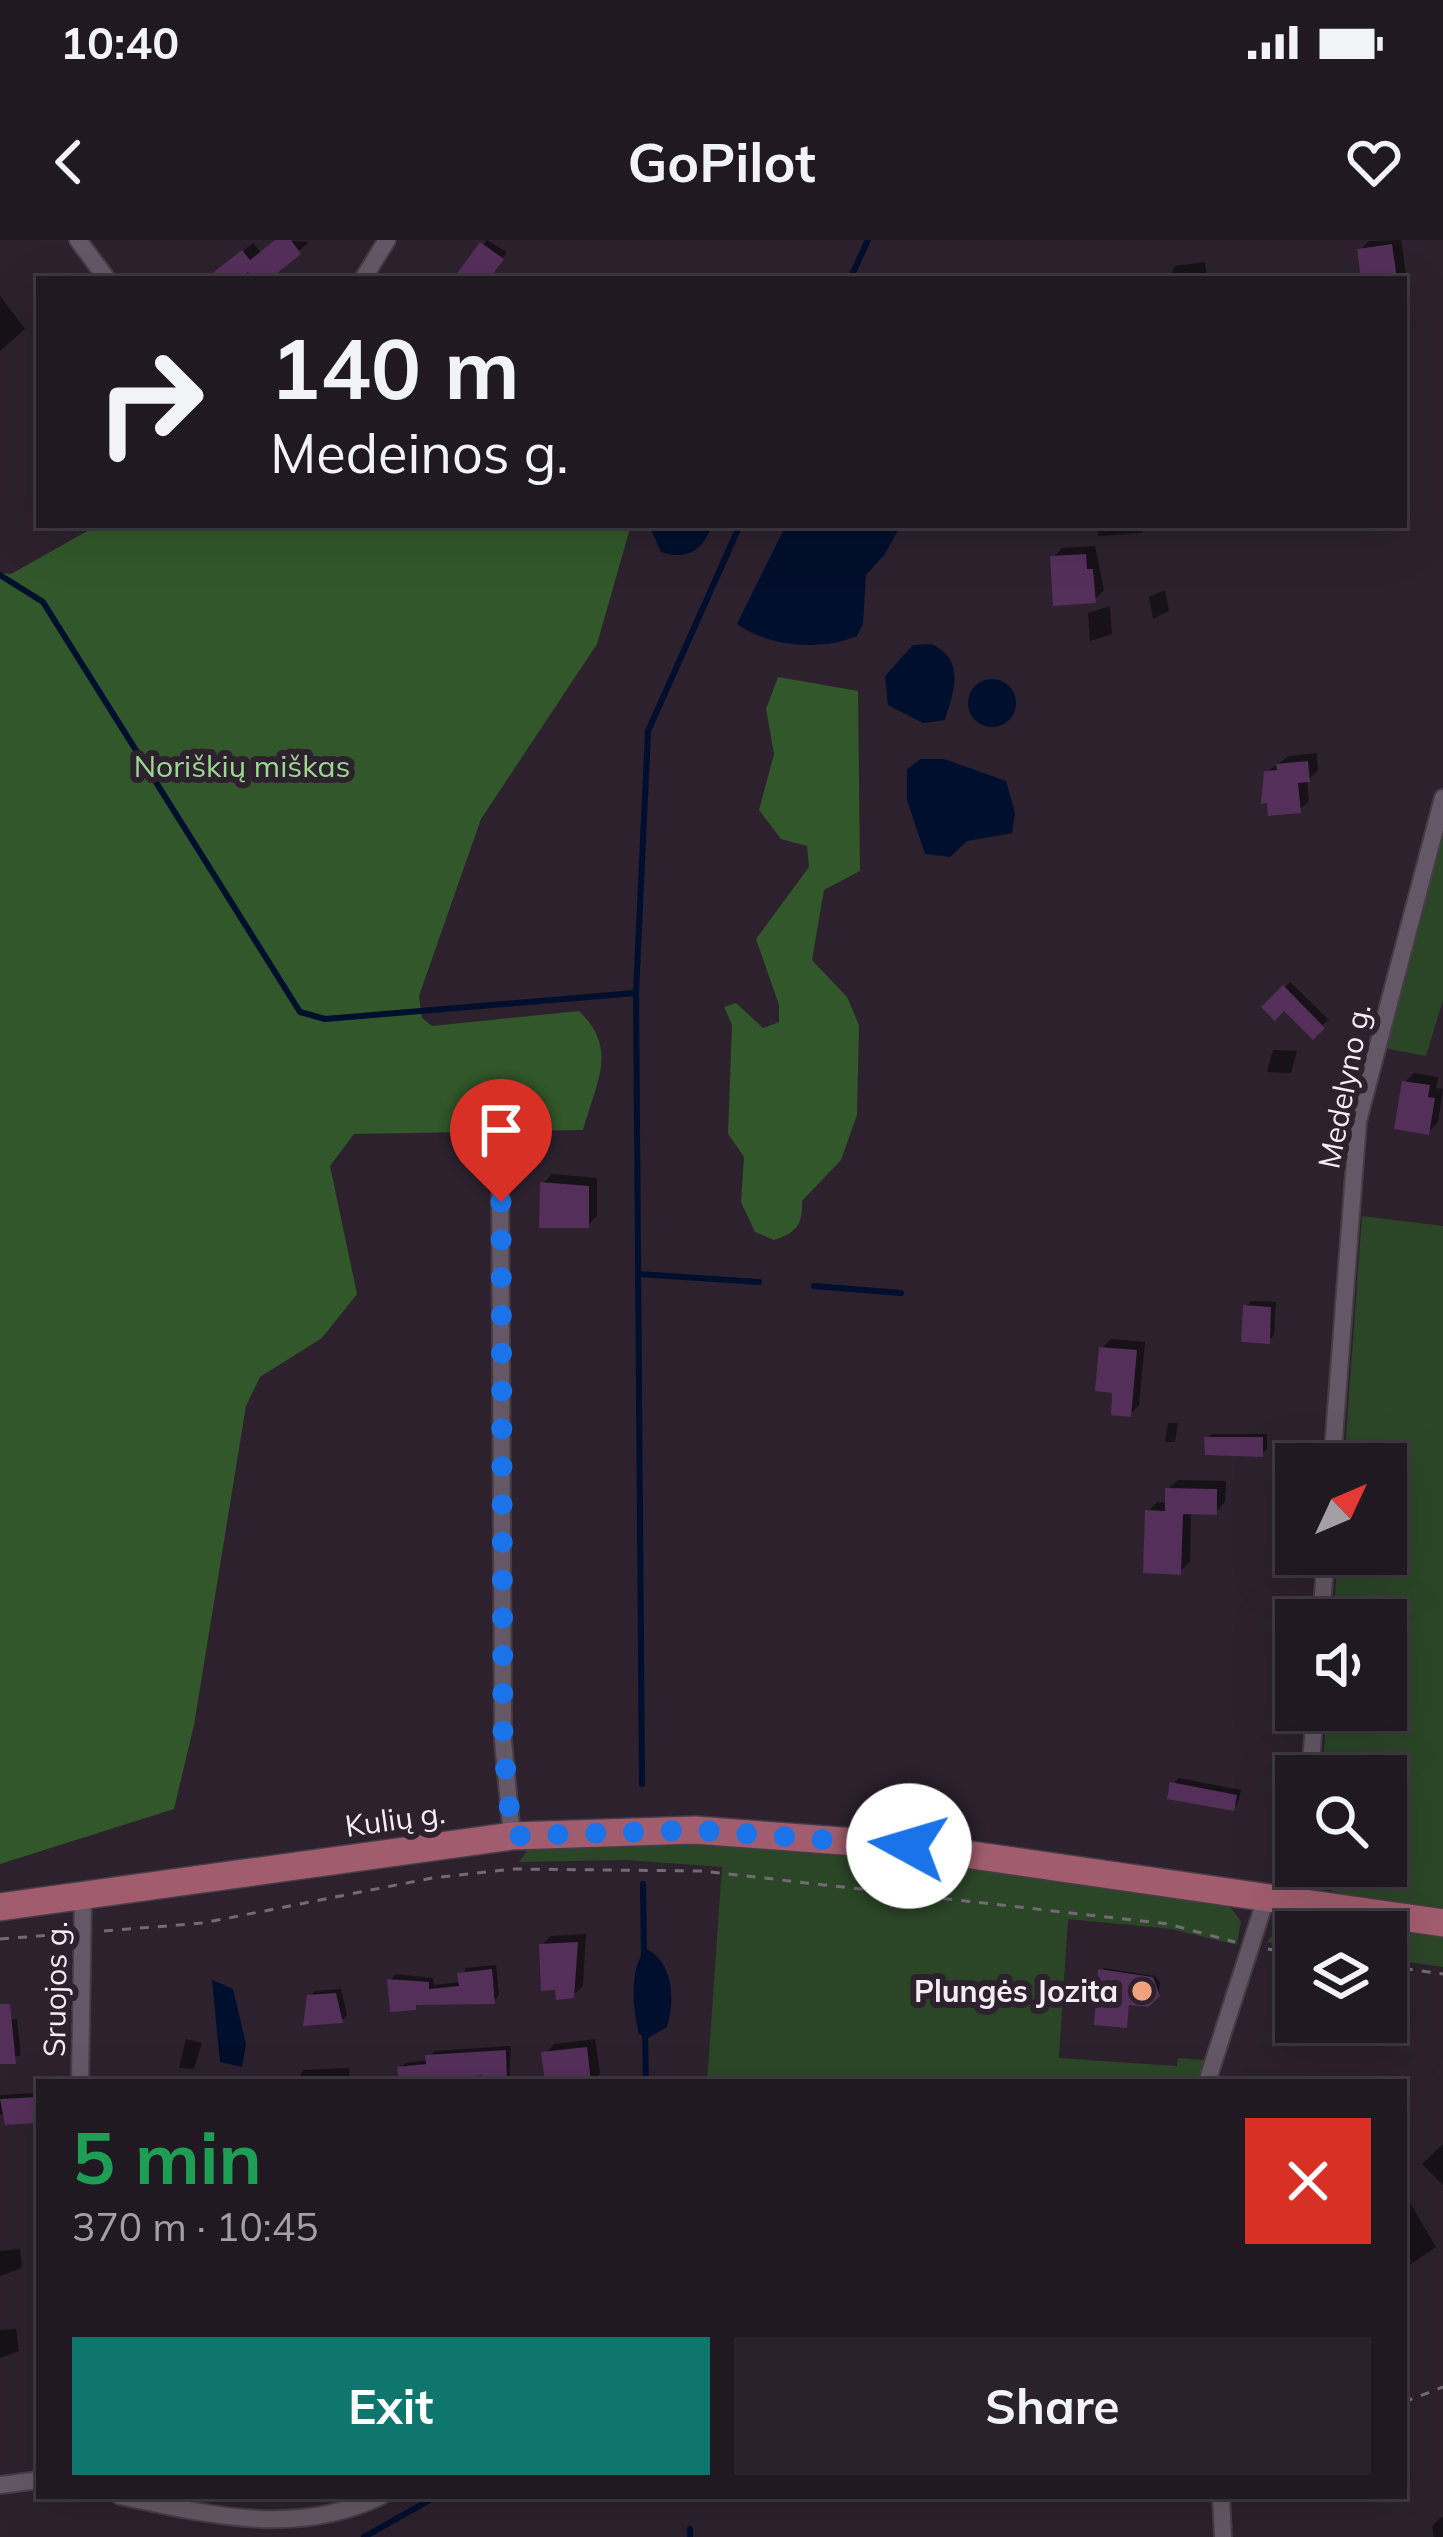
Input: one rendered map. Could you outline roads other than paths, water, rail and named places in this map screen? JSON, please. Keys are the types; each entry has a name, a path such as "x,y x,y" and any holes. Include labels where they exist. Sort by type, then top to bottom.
{"main road":[{"name":"Kulių g.","path":"0,1907 512,1836 695,1830 836,1838 1443,1924"}],"street":[{"path":"78,240 104,276"},
{"path":"365,276 387,240"},
{"name":"Medelyno g.","path":"1334,1443 1358,1121 1443,798"},
{"path":"500,1156 503,1741 512,1836"},
{"path":"1299,1902 1300,1887"},
{"name":"Sruojos g.","path":"80,2079 82,1898"},
{"path":"1208,2079 1266,1898"},
{"path":"0,2485 36,2480"},
{"path":"138,2499 283,2525 326,2523 375,2499"},
{"path":"1221,2499 1223,2537"}],"water":[{"path":"650,528 710,528 699,547 686,554 661,552"},
{"path":"785,528 899,528 866,575 863,624 857,636 828,644 796,644 764,638 737,624"},
{"path":"931,644 949,658 954,687 945,720 923,723 888,705 885,676 913,645"},
{"path":"992,679 1009,686 1016,703 1009,720 992,727 975,720 968,703 975,686"},
{"path":"921,759 944,759 1006,781 1015,813 1012,833 967,841 950,857 925,854 907,800 907,769"},
{"path":"647,1949 663,1964 671,1994 667,2027 648,2038 639,2034 634,1989 637,1966"},
{"path":"212,1980 233,1989 246,2044 242,2067 220,2062"}],"waterway":[{"path":"851,276 868,240"},
{"path":"642,1784 636,993 648,731 739,528"},
{"path":"0,575 43,602 300,1012 325,1019 635,993"},
{"path":"638,1274 759,1282"},
{"path":"814,1286 901,1293"},
{"path":"643,1884 644,1958"},
{"path":"645,2031 646,2079"},
{"path":"364,2537 432,2499"},
{"path":"690,2529 690,2537"}],"place":[{"name":"Plungės Jozita","path":"1142,1991"}],"park label":[{"name":"Noriškių miškas","path":"242,766"}]}
